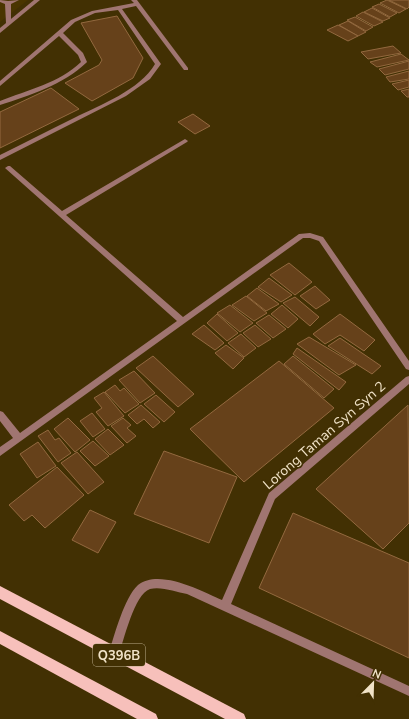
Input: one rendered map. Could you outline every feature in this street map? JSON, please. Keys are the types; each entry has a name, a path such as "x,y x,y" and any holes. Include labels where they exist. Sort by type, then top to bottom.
{"main road":[{"name":"Q396B","path":"0,592 238,719"},
{"path":"0,637 151,719"}],"street":[{"path":"0,0 8,3 16,0"},
{"path":"0,31 37,0"},
{"path":"0,84 73,22 94,12 119,8 135,2 186,69"},
{"path":"8,3 9,23"},
{"path":"0,158 124,95 136,87 155,70 158,64 119,8"},
{"path":"0,103 44,86 77,70 84,62 82,54 60,33"},
{"path":"63,214 185,141"},
{"path":"8,168 63,214 182,320"},
{"path":"0,452 301,236 310,235 321,239 409,367"},
{"name":"Lorong Taman Syn Syn 2","path":"225,605 272,496 409,379"},
{"path":"0,415 19,438"},
{"path":"114,652 134,600 139,591 147,585 162,584 188,589 225,605 409,692"}],"shaded area":[{"path":"0,0 28,0 0,22"}],"building":[{"path":"387,0 406,9 399,13 380,3"},
{"path":"389,0 409,0 409,7 407,9"},
{"path":"379,4 397,13 390,17 372,7"},
{"path":"372,8 390,18 383,21 364,12"},
{"path":"363,12 383,22 374,26 356,16"},
{"path":"117,16 143,58 133,78 92,101 65,83 99,65 102,60 81,23"},
{"path":"355,17 373,27 366,31 347,20"},
{"path":"348,21 366,32 358,36 339,25"},
{"path":"338,25 358,36 348,41 327,30"},
{"path":"393,46 401,53 368,59 361,52"},
{"path":"401,54 409,60 377,67 370,62"},
{"path":"409,61 409,69 385,75 379,69"},
{"path":"409,71 409,79 390,82 386,77"},
{"path":"409,80 409,87 398,90 392,84"},
{"path":"51,88 79,109 0,148 0,112"},
{"path":"409,89 409,97 401,91"},
{"path":"193,114 210,126 195,134 178,122"},
{"path":"289,263 312,282 295,295 270,275"},
{"path":"269,278 292,295 281,302 258,287"},
{"path":"315,286 330,300 316,309 300,296"},
{"path":"257,288 279,304 266,311 247,296"},
{"path":"246,296 267,313 254,321 232,305"},
{"path":"295,297 319,317 310,326 283,303"},
{"path":"230,305 253,323 240,332 217,313"},
{"path":"282,305 298,319 288,328 271,314"},
{"path":"217,314 238,333 227,341 207,323"},
{"path":"340,314 375,340 364,351 340,335 325,344 313,334"},
{"path":"269,315 286,329 273,338 256,323"},
{"path":"204,325 224,343 215,350 192,334"},
{"path":"255,325 271,339 258,347 243,333"},
{"path":"241,334 256,348 244,357 228,343"},
{"path":"309,337 356,365 339,375 297,344"},
{"path":"340,338 381,366 372,374 328,346"},
{"path":"226,345 244,358 233,369 215,353"},
{"path":"297,348 346,382 339,390 293,354"},
{"path":"153,356 194,394 178,407 136,368"},
{"path":"293,356 334,389 324,398 284,364"},
{"path":"279,361 334,408 244,482 190,429"},
{"path":"134,371 155,393 140,403 119,380"},
{"path":"115,385 120,391 124,388 139,404 125,413 105,392"},
{"path":"104,392 124,416 108,426 96,412 102,408 94,398"},
{"path":"156,395 175,412 164,422 144,404"},
{"path":"141,405 160,422 153,428 144,419 137,424 128,415"},
{"path":"408,405 409,523 383,549 316,489"},
{"path":"92,413 105,429 93,437 80,421"},
{"path":"68,418 90,440 75,452 54,429"},
{"path":"123,418 131,425 127,428 136,436 127,443 111,426"},
{"path":"108,429 124,445 110,455 95,439"},
{"path":"48,430 55,440 59,438 71,453 58,462 38,436"},
{"path":"93,441 109,456 95,466 80,451"},
{"path":"38,442 56,466 37,478 20,454"},
{"path":"164,451 237,477 209,543 134,514"},
{"path":"77,452 104,482 88,494 61,463"},
{"path":"57,467 84,495 45,528 32,515 24,521 9,505"},
{"path":"90,510 116,522 98,553 72,540"},
{"path":"293,513 409,563 409,658 259,588"}]}
